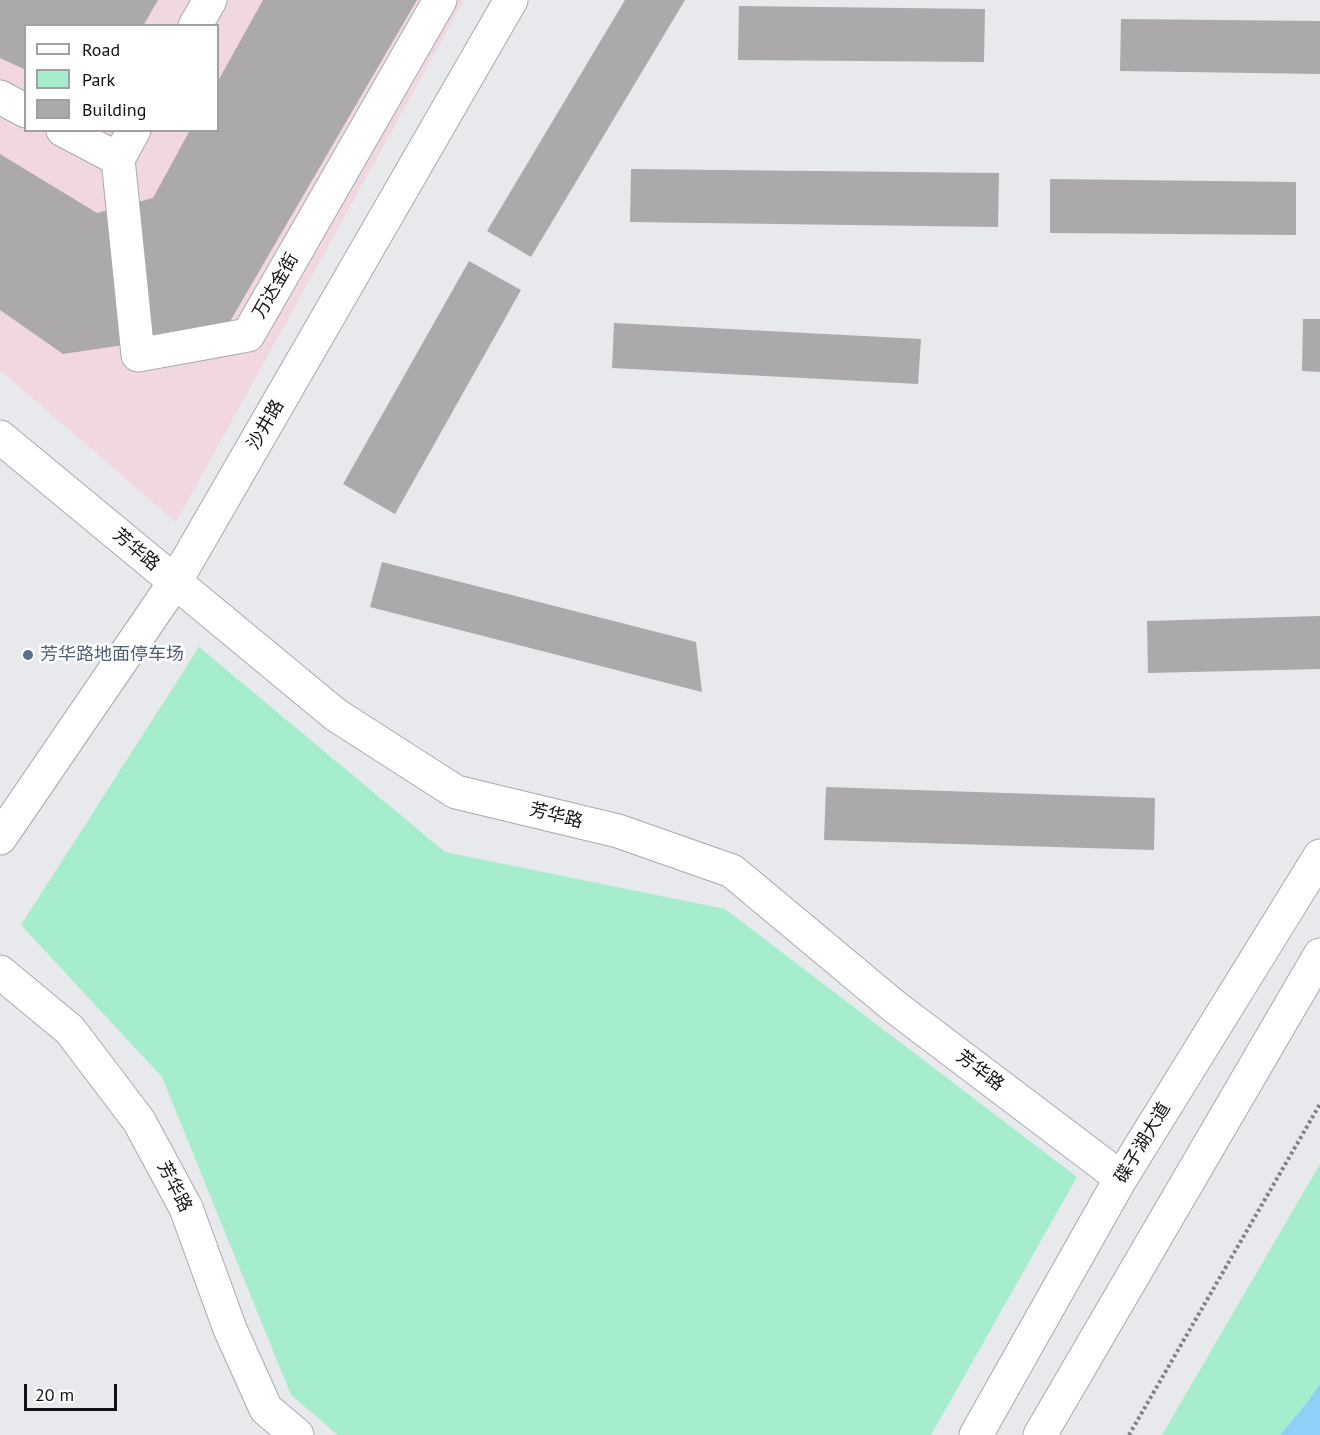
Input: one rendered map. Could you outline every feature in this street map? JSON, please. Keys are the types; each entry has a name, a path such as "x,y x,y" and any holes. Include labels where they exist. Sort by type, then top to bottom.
{"street":[{"path":"196,24 210,0"},
{"name":"万达金街","path":"118,159 138,355 249,335 440,0"},
{"name":"沙井路","path":"0,838 175,582 511,0"},
{"path":"0,97 24,110"},
{"path":"67,132 118,159 133,132"},
{"name":"芳华路","path":"0,437 336,715 456,792 618,831 732,871 895,1007 1121,1178"},
{"name":"碟子湖大道","path":"976,1435 1121,1178 1320,856"},
{"path":"1040,1435 1320,955"},
{"name":"芳华路","path":"0,972 70,1030 139,1121 186,1208 230,1329 266,1408 297,1435"}],"path":[{"path":"1129,1435 1320,1104"}],"shaded area":[{"path":"0,0 464,0 176,522 0,370"}],"green space":[{"path":"199,647 445,852 725,909 1077,1177 931,1435 338,1435 291,1395 162,1077 21,925"},
{"path":"1320,1164 1320,1435 1162,1435"}],"water":[{"path":"1320,1384 1320,1435 1280,1435 1307,1403"}],"building":[{"path":"0,0 158,0 144,24 24,24 24,69 0,58"},
{"path":"263,0 417,0 225,330 63,354 0,310 0,154 97,213 153,198 189,132 219,132 219,79"},
{"path":"625,0 685,0 531,257 487,231"},
{"path":"739,6 985,9 984,62 738,60"},
{"path":"1121,19 1320,21 1320,74 1120,71"},
{"path":"631,169 999,173 998,227 630,222"},
{"path":"1050,179 1296,182 1296,235 1050,233"},
{"path":"469,261 521,290 395,514 343,484"},
{"path":"1303,319 1320,319 1320,372 1302,371"},
{"path":"614,323 921,339 918,384 612,368"},
{"path":"382,562 696,642 702,692 370,607"},
{"path":"1320,616 1320,669 1148,673 1147,621"},
{"path":"826,787 1155,798 1154,850 824,840"}],"place":[{"name":"芳华路地面停车场","path":"28,655"}]}
